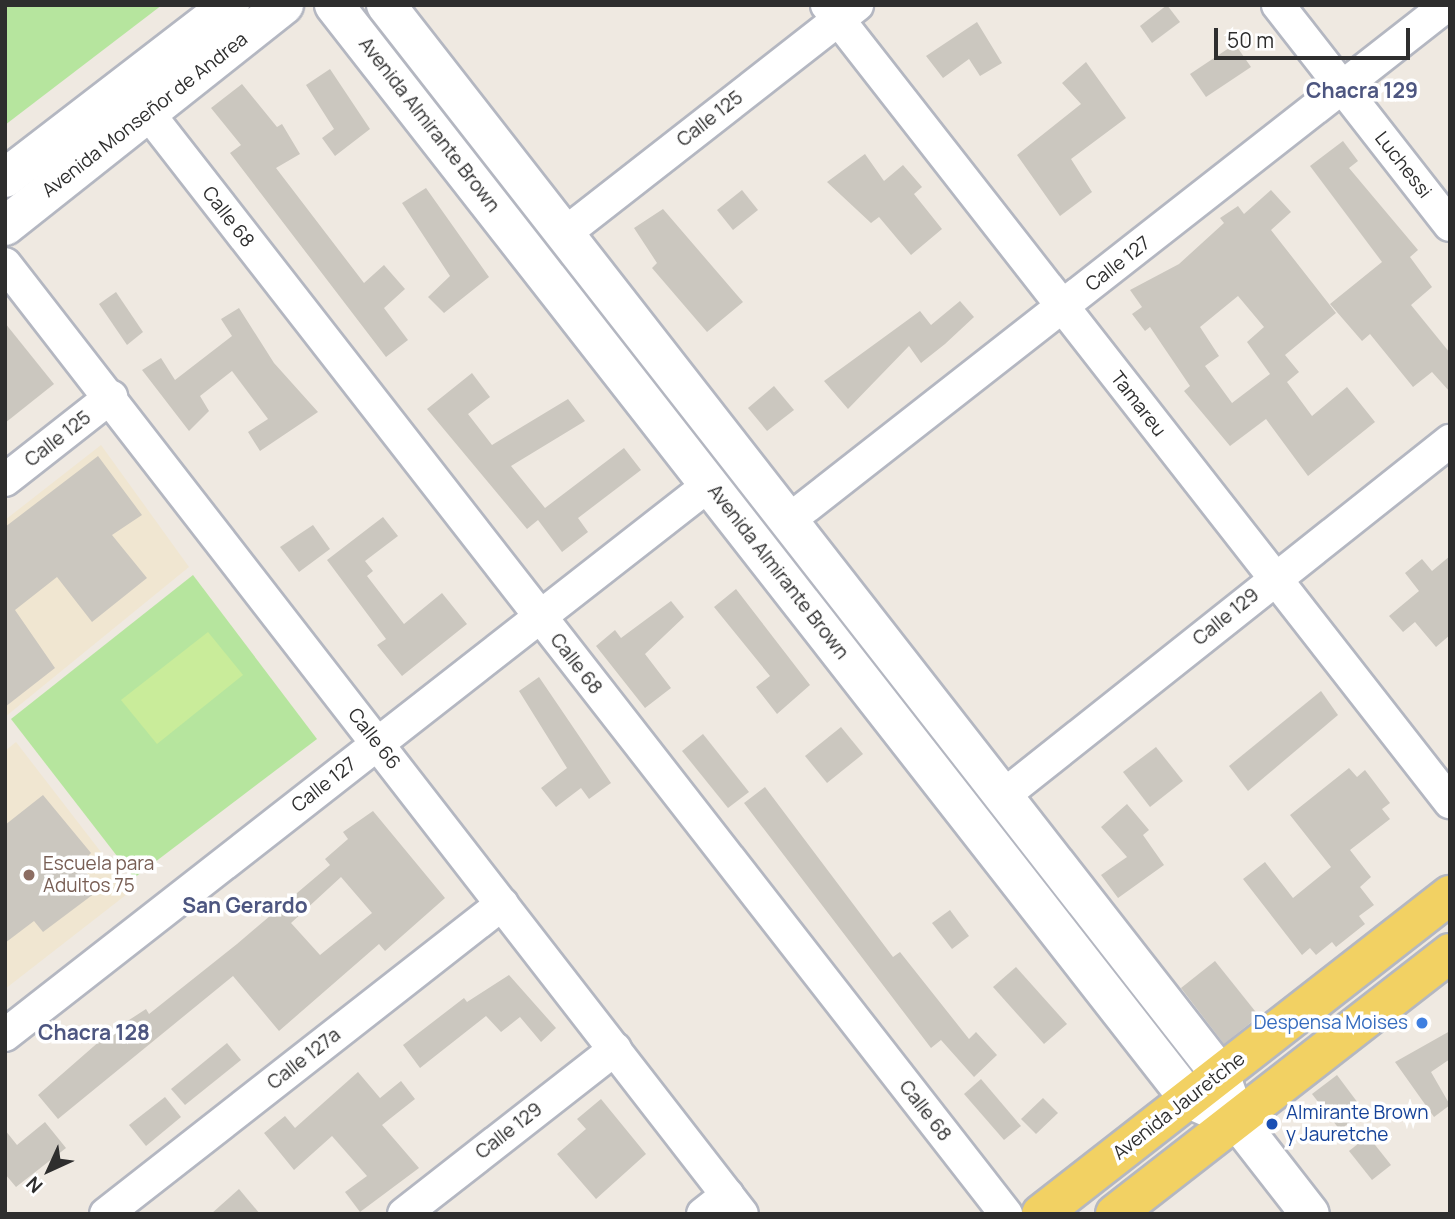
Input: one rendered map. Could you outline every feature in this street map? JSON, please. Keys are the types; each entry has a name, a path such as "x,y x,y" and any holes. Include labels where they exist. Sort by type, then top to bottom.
{"main road":[{"name":"Avenida Monseñor de Andrea","path":"5,178 230,5"},
{"name":"Avenida Monseñor de Andrea","path":"5,226 284,5"},
{"name":"Avenida Almirante Brown","path":"334,5 1189,1099 1236,1119"},
{"name":"Avenida Almirante Brown","path":"386,5 1220,1074 1236,1119 1310,1214"},
{"name":"Avenida Jauretche","path":"1041,1214 1450,895"},
{"path":"1115,1214 1450,953"}],"street":[{"name":"Luchessi","path":"1278,5 1450,225"},
{"name":"Calle 127","path":"788,521 1447,5"},
{"name":"Calle 125","path":"564,234 841,10"},
{"name":"Tamareu","path":"841,10 1063,307 1450,803"},
{"name":"Calle 68","path":"148,113 1006,1214"},
{"name":"Calle 66","path":"5,264 615,1049 724,1207"},
{"name":"Calle 125","path":"5,480 111,397"},
{"name":"Calle 129","path":"1003,796 1450,440"},
{"name":"Calle 127","path":"5,1035 709,484"},
{"name":"Calle 127a","path":"107,1214 502,904"},
{"name":"Calle 129","path":"404,1214 615,1049"}],"shaded area":[{"path":"101,445 189,567 5,717 5,520"},
{"path":"16,742 131,891 5,989 5,751"}],"green space":[{"path":"5,5 162,5 5,125"},
{"path":"193,575 317,739 134,878 11,719"},
{"path":"208,632 243,675 157,744 121,700"}],"building":[{"path":"1167,5 1180,22 1152,43 1140,26"},
{"path":"977,22 1002,63 980,76 969,59 943,78 926,56"},
{"path":"1235,44 1251,67 1206,97 1190,74"},
{"path":"1086,62 1126,118 1071,159 1092,192 1060,216 1017,155 1081,104 1062,83"},
{"path":"330,69 370,129 335,156 322,138 334,129 306,85"},
{"path":"242,84 277,127 282,124 300,154 276,168 364,283 384,265 405,289 384,308 408,340 386,357 230,153 241,145 211,108"},
{"path":"1343,141 1358,161 1349,168 1418,250 1410,257 1432,287 1411,305 1450,353 1450,392 1432,372 1413,387 1370,334 1362,341 1330,304 1382,262 1310,166"},
{"path":"865,154 884,181 903,165 922,187 914,194 942,229 911,255 879,217 871,223 827,182"},
{"path":"426,188 489,277 444,313 428,297 450,276 402,203"},
{"path":"742,190 758,210 733,230 717,210"},
{"path":"1271,190 1291,212 1271,230 1336,313 1285,355 1299,372 1287,382 1312,416 1347,387 1375,422 1308,476 1266,419 1230,446 1184,391 1190,386 1150,327 1145,331 1132,314 1142,307 1130,290 1179,264 1224,223 1220,218 1238,206 1244,214","holes":["1238,296 1264,327 1247,342 1270,374 1232,403 1205,366 1219,356 1200,327"]},
{"path":"663,209 743,302 707,332 652,268 657,263 634,228"},
{"path":"116,292 143,332 127,345 99,304"},
{"path":"960,301 974,317 921,363 909,346 848,409 824,381 920,311 931,325"},
{"path":"239,308 274,363 318,412 260,451 248,432 268,419 232,371 200,396 209,411 189,431 142,370 161,358 175,380 232,336 221,319"},
{"path":"5,323 54,384 5,423"},
{"path":"472,373 490,397 468,414 492,445 568,399 585,421 511,466 545,508 624,448 641,470 578,518 588,532 562,552 538,520 527,529 427,409"},
{"path":"774,386 794,410 767,431 748,408"},
{"path":"98,456 142,515 112,535 147,578 92,622 57,577 15,610 55,668 5,707 5,527"},
{"path":"383,517 398,536 365,561 373,571 367,576 404,624 442,593 467,624 402,676 377,645 386,639 327,560"},
{"path":"313,525 330,549 299,572 280,547"},
{"path":"1450,556 1450,635 1436,647 1415,622 1403,632 1389,616 1419,591 1405,573 1422,559 1432,571"},
{"path":"736,589 810,685 777,714 756,687 770,676 714,607"},
{"path":"671,601 684,617 645,654 671,688 645,708 596,646 615,630 621,638"},
{"path":"539,677 611,783 589,799 581,788 556,807 541,788 567,768 519,691"},
{"path":"1321,691 1338,715 1248,791 1229,766"},
{"path":"841,727 863,754 827,783 805,756"},
{"path":"703,734 749,792 728,808 682,751"},
{"path":"1156,747 1183,781 1150,807 1123,772"},
{"path":"1349,768 1357,777 1365,770 1390,803 1382,809 1390,819 1350,850 1371,877 1360,887 1374,905 1359,916 1365,924 1336,947 1332,942 1316,955 1310,948 1302,955 1243,879 1265,862 1293,898 1331,867 1290,815"},
{"path":"765,787 893,957 900,952 969,1039 976,1032 997,1055 974,1077 941,1040 931,1048 744,803"},
{"path":"43,795 91,853 80,864 99,890 43,932 34,921 5,943 5,825"},
{"path":"1127,804 1149,830 1143,835 1164,865 1118,898 1101,875 1127,857 1101,827"},
{"path":"373,811 445,898 385,951 379,944 279,1031 233,976 58,1119 38,1095 109,1033 146,1009 149,1014 330,865 325,859 348,839 343,832","holes":["341,877 372,913 320,955 291,923"]},
{"path":"950,910 969,936 952,949 932,923"},
{"path":"1215,961 1259,1016 1224,1044 1181,988"},
{"path":"1016,967 1067,1024 1044,1044 993,987"},
{"path":"509,975 556,1028 541,1042 520,1017 501,1032 486,1016 420,1068 403,1045 464,998 467,1002"},
{"path":"1450,1031 1450,1059 1431,1072 1450,1105 1434,1117 1395,1062"},
{"path":"227,1043 241,1060 185,1105 171,1089"},
{"path":"358,1072 380,1098 401,1081 415,1099 382,1125 419,1168 360,1212 345,1192 367,1176 332,1136 294,1170 264,1133 285,1116 295,1128"},
{"path":"1337,1075 1364,1111 1340,1130 1312,1094"},
{"path":"981,1079 1021,1126 1004,1140 964,1094"},
{"path":"165,1097 181,1117 146,1146 129,1125"},
{"path":"1043,1098 1058,1113 1036,1134 1021,1119"},
{"path":"601,1099 646,1154 596,1199 557,1154 586,1129 577,1119"},
{"path":"45,1122 66,1148 16,1187 5,1174 5,1130 17,1145"},
{"path":"1368,1136 1391,1165 1372,1180 1349,1151"},
{"path":"239,1189 260,1214 211,1214"}],"place":[{"name":"Escuela para Adultos 75","path":"29,875"},
{"name":"Despensa Moises","path":"1422,1023"},
{"name":"Almirante Brown y Jauretche","path":"1272,1124"}],"district":[{"name":"Chacra 129","path":"1362,90"},
{"name":"San Gerardo","path":"245,905"},
{"name":"Chacra 128","path":"94,1032"}]}
